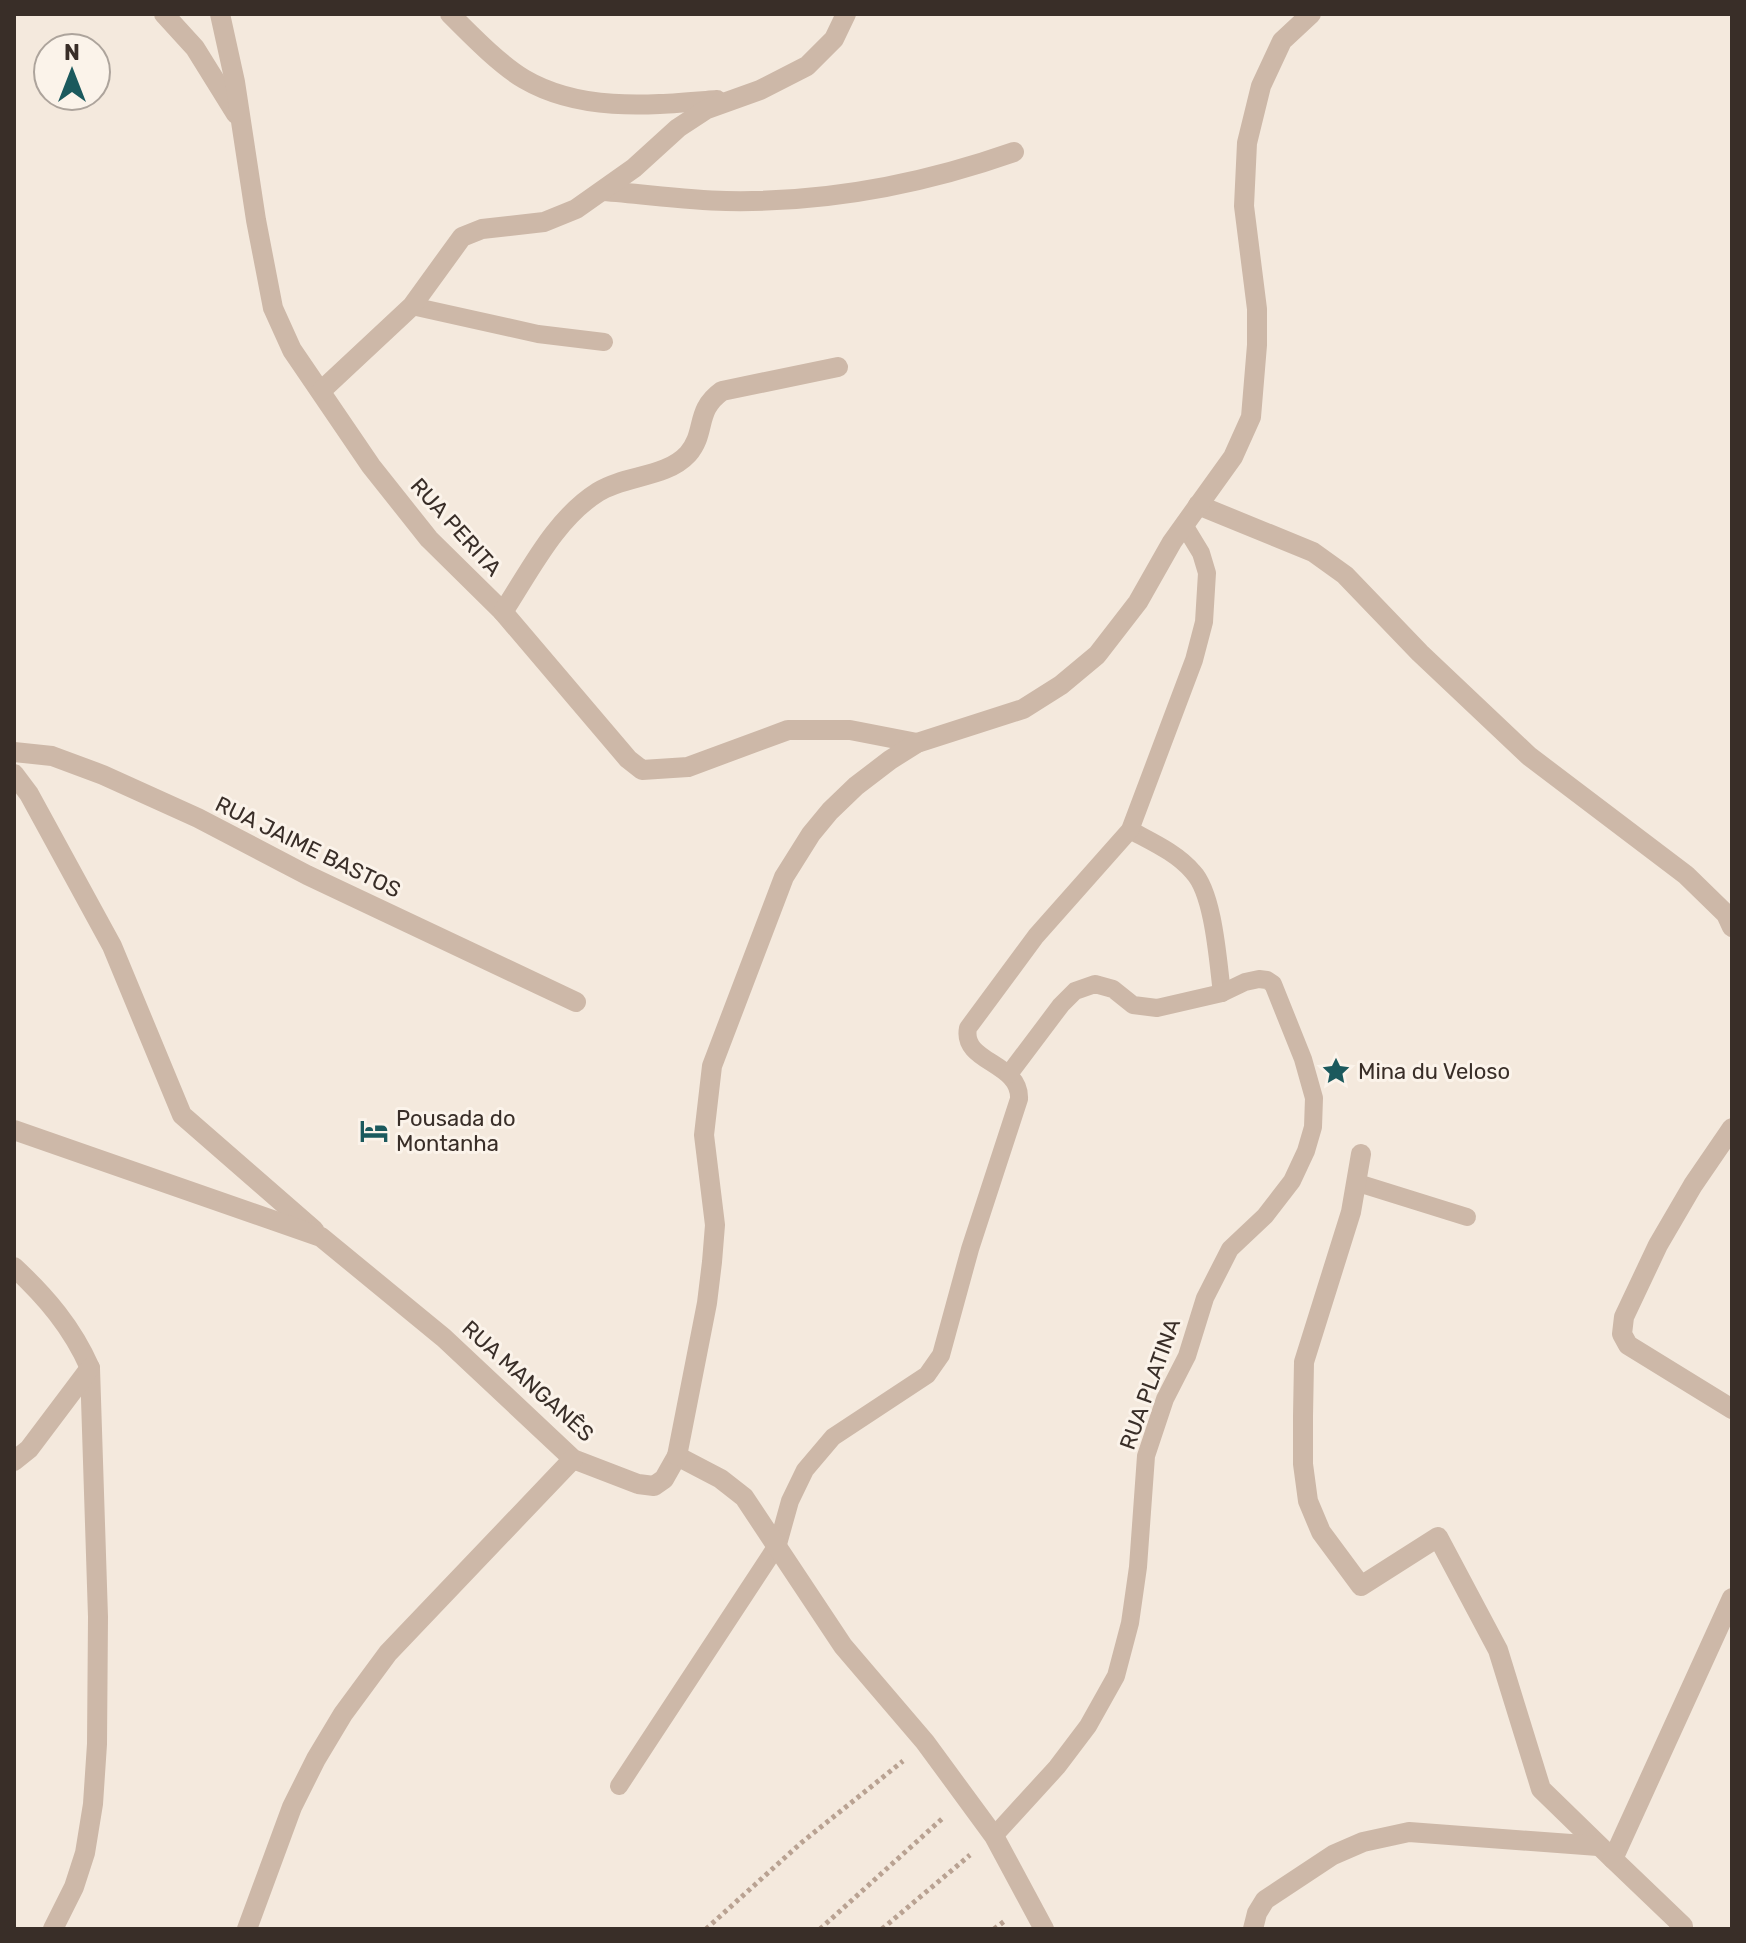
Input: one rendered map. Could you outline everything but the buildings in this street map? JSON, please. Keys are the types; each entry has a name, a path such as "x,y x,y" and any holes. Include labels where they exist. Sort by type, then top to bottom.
{"street":[{"path":"164,14 195,48 242,124"},
{"name":"RUA PERITA","path":"220,14 273,308 292,350 371,466 429,539 503,612 628,759 642,770 688,767 788,730 850,730 917,743"},
{"path":"450,14 523,79 574,100 659,105 729,99"},
{"path":"321,391 412,306 462,237 482,229 544,222 576,209 603,191 678,128 707,109 760,90 807,66 834,39 846,14"},
{"path":"1044,1929 994,1836 925,1742 843,1646 744,1497 721,1479 677,1456 712,1262 715,1225 704,1135 706,1106 716,1055 784,877 811,834 856,786 917,743 1023,709 1061,685 1097,655 1130,612 1184,525 1233,457 1251,417 1257,345 1257,309 1244,206 1247,143 1261,86 1282,41 1311,14"},
{"path":"603,191 725,201 831,197 926,180 1014,152"},
{"path":"503,612 555,532 576,509 600,491 675,464 689,453 710,399 722,391 838,367"},
{"path":"1198,505 1313,552 1345,575 1420,653 1529,756 1686,875 1730,918"},
{"name":"RUA JAIME BASTOS","path":"14,752 52,756 103,775 576,1002"},
{"path":"14,774 29,794 112,946 182,1115 321,1237"},
{"path":"1732,1128 1693,1185 1658,1245 1624,1317 1622,1334 1628,1345 1732,1409"},
{"name":"RUA MANGANÊS","path":"14,1130 321,1237 444,1338 573,1459 638,1484 654,1486 664,1479 677,1456"},
{"path":"1361,1154 1358,1183 1304,1362 1303,1464 1308,1501 1321,1532 1361,1586 1438,1537 1498,1650 1541,1789 1683,1929"},
{"path":"14,1267 43,1294 77,1338 90,1368 98,1617 97,1744 93,1804 85,1853 74,1887 53,1929"},
{"path":"19,1451 90,1368"},
{"path":"247,1929 292,1807 343,1714 388,1653 573,1459"},
{"path":"1606,1852 1732,1598"},
{"path":"1253,1929 1257,1913 1265,1900 1333,1855 1363,1842 1409,1832 1606,1852"}],"lane":[{"path":"412,306 538,334 604,342"},
{"path":"619,1786 778,1544 790,1501 805,1470 833,1437 927,1375 941,1355 982,1208 1019,1099 1017,1082 970,1046 966,1039 968,1028 1036,936 1130,830 1194,660 1204,622 1207,573 1201,553 1184,525"},
{"path":"1009,1074 1075,991 1095,984 1113,989 1133,1005 1157,1008 1222,993 1213,925 1196,875 1171,854 1130,830"},
{"name":"RUA PLATINA","path":"994,1836 1057,1767 1080,1736 1116,1676 1130,1623 1138,1567 1146,1456 1165,1399 1187,1356 1205,1298 1230,1249 1265,1216 1292,1181 1313,1127 1314,1098 1303,1059 1273,984 1259,979 1222,993"},
{"path":"1358,1183 1467,1217"}],"path":[{"path":"706,1929 801,1843 925,1742"},
{"path":"820,1929 966,1797"},
{"path":"882,1929 994,1836"}],"place":[{"name":"Mina du Veloso","path":"1336,1071"},
{"name":"Pousada do Montanha","path":"374,1131"}]}
